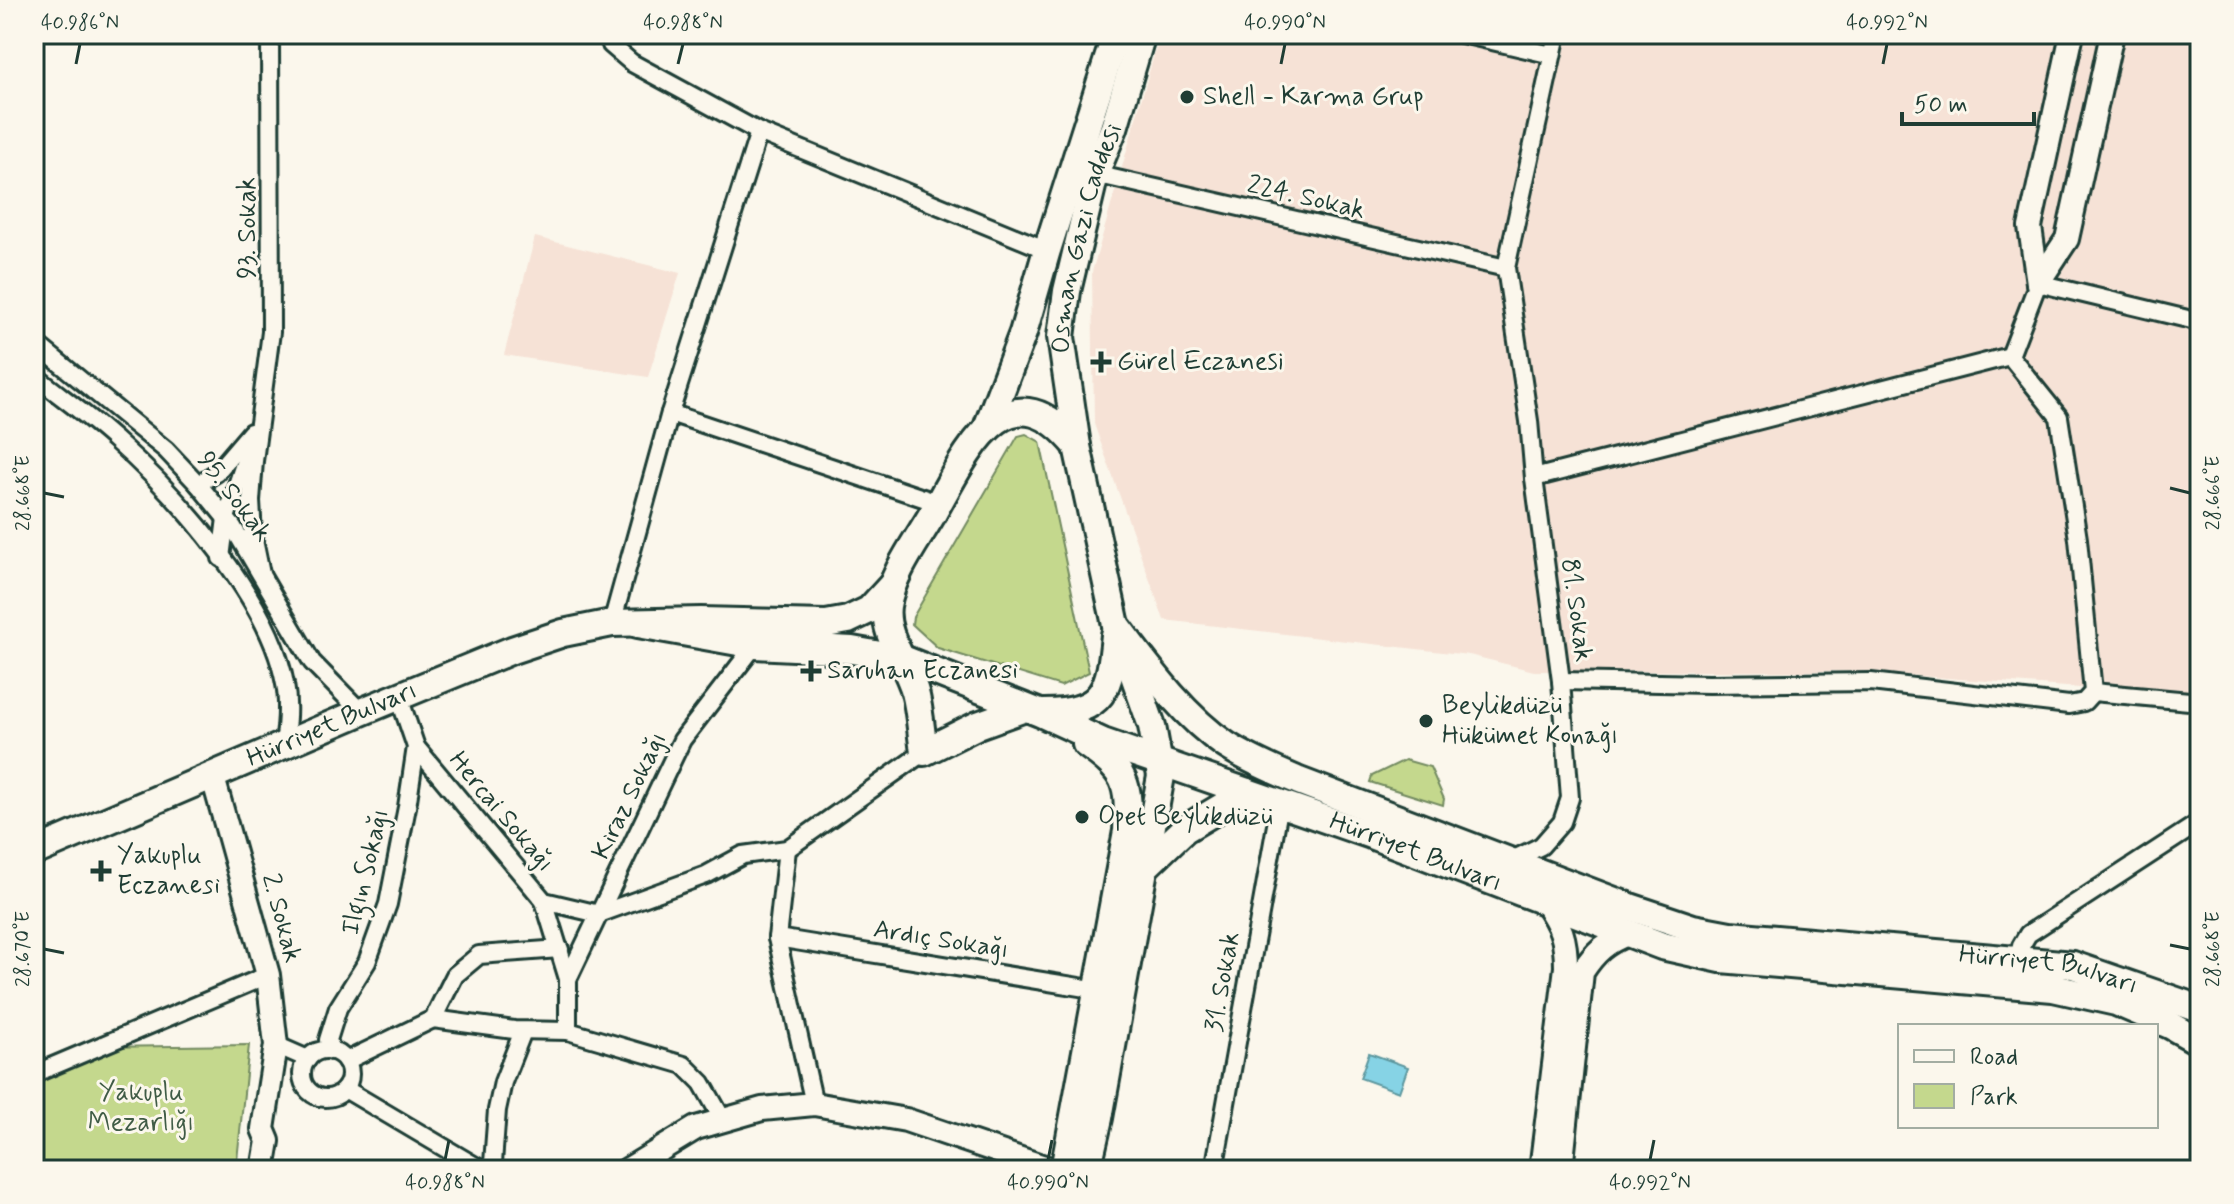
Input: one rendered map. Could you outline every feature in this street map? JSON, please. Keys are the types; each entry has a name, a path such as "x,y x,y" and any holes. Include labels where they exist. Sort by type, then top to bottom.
{"main road":[{"name":"Osman Gazi Caddesi","path":"1077,446 1061,337 1084,171 1116,34"},
{"name":"Osman Gazi Caddesi","path":"988,425 1023,333 1047,250 1084,171 1113,130 1142,34"},
{"path":"1087,1170 1161,776 1152,726 1116,625 1077,446 1062,428 1046,416 1032,413 1003,416 988,425 955,471 892,585 887,624 915,692 924,752 978,725 1033,710 1069,713 1090,704 1105,689 1111,674 1116,625"},
{"name":"Hürriyet Bulvarı","path":"34,852 361,712 512,650 563,633 625,624 701,621 826,624 848,620 869,610 892,585"},
{"path":"755,645 781,626 794,623"},
{"name":"Hürriyet Bulvarı","path":"625,624 755,645 852,650 903,659 1033,710 1103,742 1280,803 1662,946 1721,959 2053,988 2116,1002 2170,1025 2200,1042"},
{"name":"Hürriyet Bulvarı","path":"1116,625 1174,697 1225,744 1299,781 1508,862 1693,928 1730,935 2073,965 2200,1009"},
{"path":"1033,710 1113,763 1124,782 1129,800 1127,831 1064,1170"},
{"path":"1146,866 1185,829 1247,792"}],"street":[{"name":"93. Sokak","path":"259,421 271,332 270,34"},
{"path":"609,34 611,45 632,63 759,132 1047,250"},
{"path":"1462,34 1552,55"},
{"path":"1506,268 1557,34"},
{"path":"2038,283 2030,227 2072,34"},
{"path":"2010,356 2038,283 2067,239 2112,34"},
{"path":"625,624 670,413 759,132"},
{"name":"224. Sokak","path":"1084,171 1506,268"},
{"name":"81. Sokak","path":"1506,268 1529,421 1561,681 1570,798 1562,822 1541,846 1508,862"},
{"path":"2038,283 2200,322"},
{"name":"95. Sokak","path":"34,342 166,450 198,484 226,518 312,662 361,712"},
{"path":"1534,478 2010,356"},
{"path":"1561,681 1709,684 1871,682 2069,705 2084,702 2093,692 2078,539 2059,417 2010,356"},
{"name":"95. Sokak","path":"34,375 116,440 166,490 244,587 285,682 288,717 284,745"},
{"path":"94,423 111,404"},
{"path":"670,413 938,503"},
{"path":"198,484 216,473 259,421"},
{"path":"221,558 226,518 259,421"},
{"path":"259,421 251,501 253,535 261,574"},
{"name":"Kiraz Sokağı","path":"568,979 682,740 755,645"},
{"path":"2093,692 2200,702"},
{"name":"Ilgın Sokağı","path":"332,1051 328,1040 338,1008 367,962 388,904 416,747 399,697"},
{"name":"Hercai Sokağı","path":"416,747 544,901 599,914"},
{"path":"599,914 706,875 743,855 787,849 924,752"},
{"name":"2. Sokak","path":"212,774 268,975 276,1045 263,1129 268,1141 260,1170"},
{"name":"31. Sokak","path":"1214,1170 1280,803"},
{"path":"2018,959 2028,934 2200,822"},
{"path":"787,849 777,938 814,1104"},
{"path":"544,901 568,979 568,1031"},
{"path":"1541,1170 1566,967 1566,946 1561,926 1545,902"},
{"path":"1561,1170 1582,972 1594,954 1609,941 1628,934"},
{"name":"Ardıç Sokağı","path":"777,938 1098,990"},
{"path":"433,1019 455,975 479,955 560,949"},
{"path":"34,1074 268,975"},
{"path":"346,1061 433,1019 523,1031 568,1031 684,1065 702,1083 723,1120"},
{"path":"495,1170 497,1110 503,1082 523,1031"},
{"path":"276,1045 308,1059"},
{"path":"319,1051 332,1051 346,1061 350,1075 345,1089 324,1098 311,1092 303,1080 304,1065 319,1051"},
{"path":"345,1089 482,1170"},
{"path":"632,1169 696,1128 762,1109 814,1104 906,1120 1053,1170"}],"shaded area":[{"path":"1160,34 2200,34 2200,697 1853,671 1534,671 1469,655 1164,620 1094,424 1092,272"},
{"path":"535,237 680,273 648,377 504,355"}],"green space":[{"path":"1026,434 1040,442 1089,672 1061,686 938,648 912,624 913,617 1018,436"},
{"path":"1405,760 1430,767 1444,799 1443,805 1370,782 1372,776"},
{"name":"Yakuplu Mezarlığı","path":"249,1045 236,1170 34,1170 34,1078 100,1047"}],"water":[{"path":"1369,1053 1408,1067 1399,1092 1360,1078"}],"place":[{"name":"Shell - Karma Grup","path":"1187,97"},
{"name":"Gürel Eczanesi","path":"1101,362"},
{"name":"Saruhan Eczanesi","path":"811,671"},
{"name":"Beylikdüzü Hükümet Konağı","path":"1426,721"},
{"name":"Opet Beylikdüzü","path":"1082,817"},
{"name":"Yakuplu Eczanesi","path":"101,871"}]}
